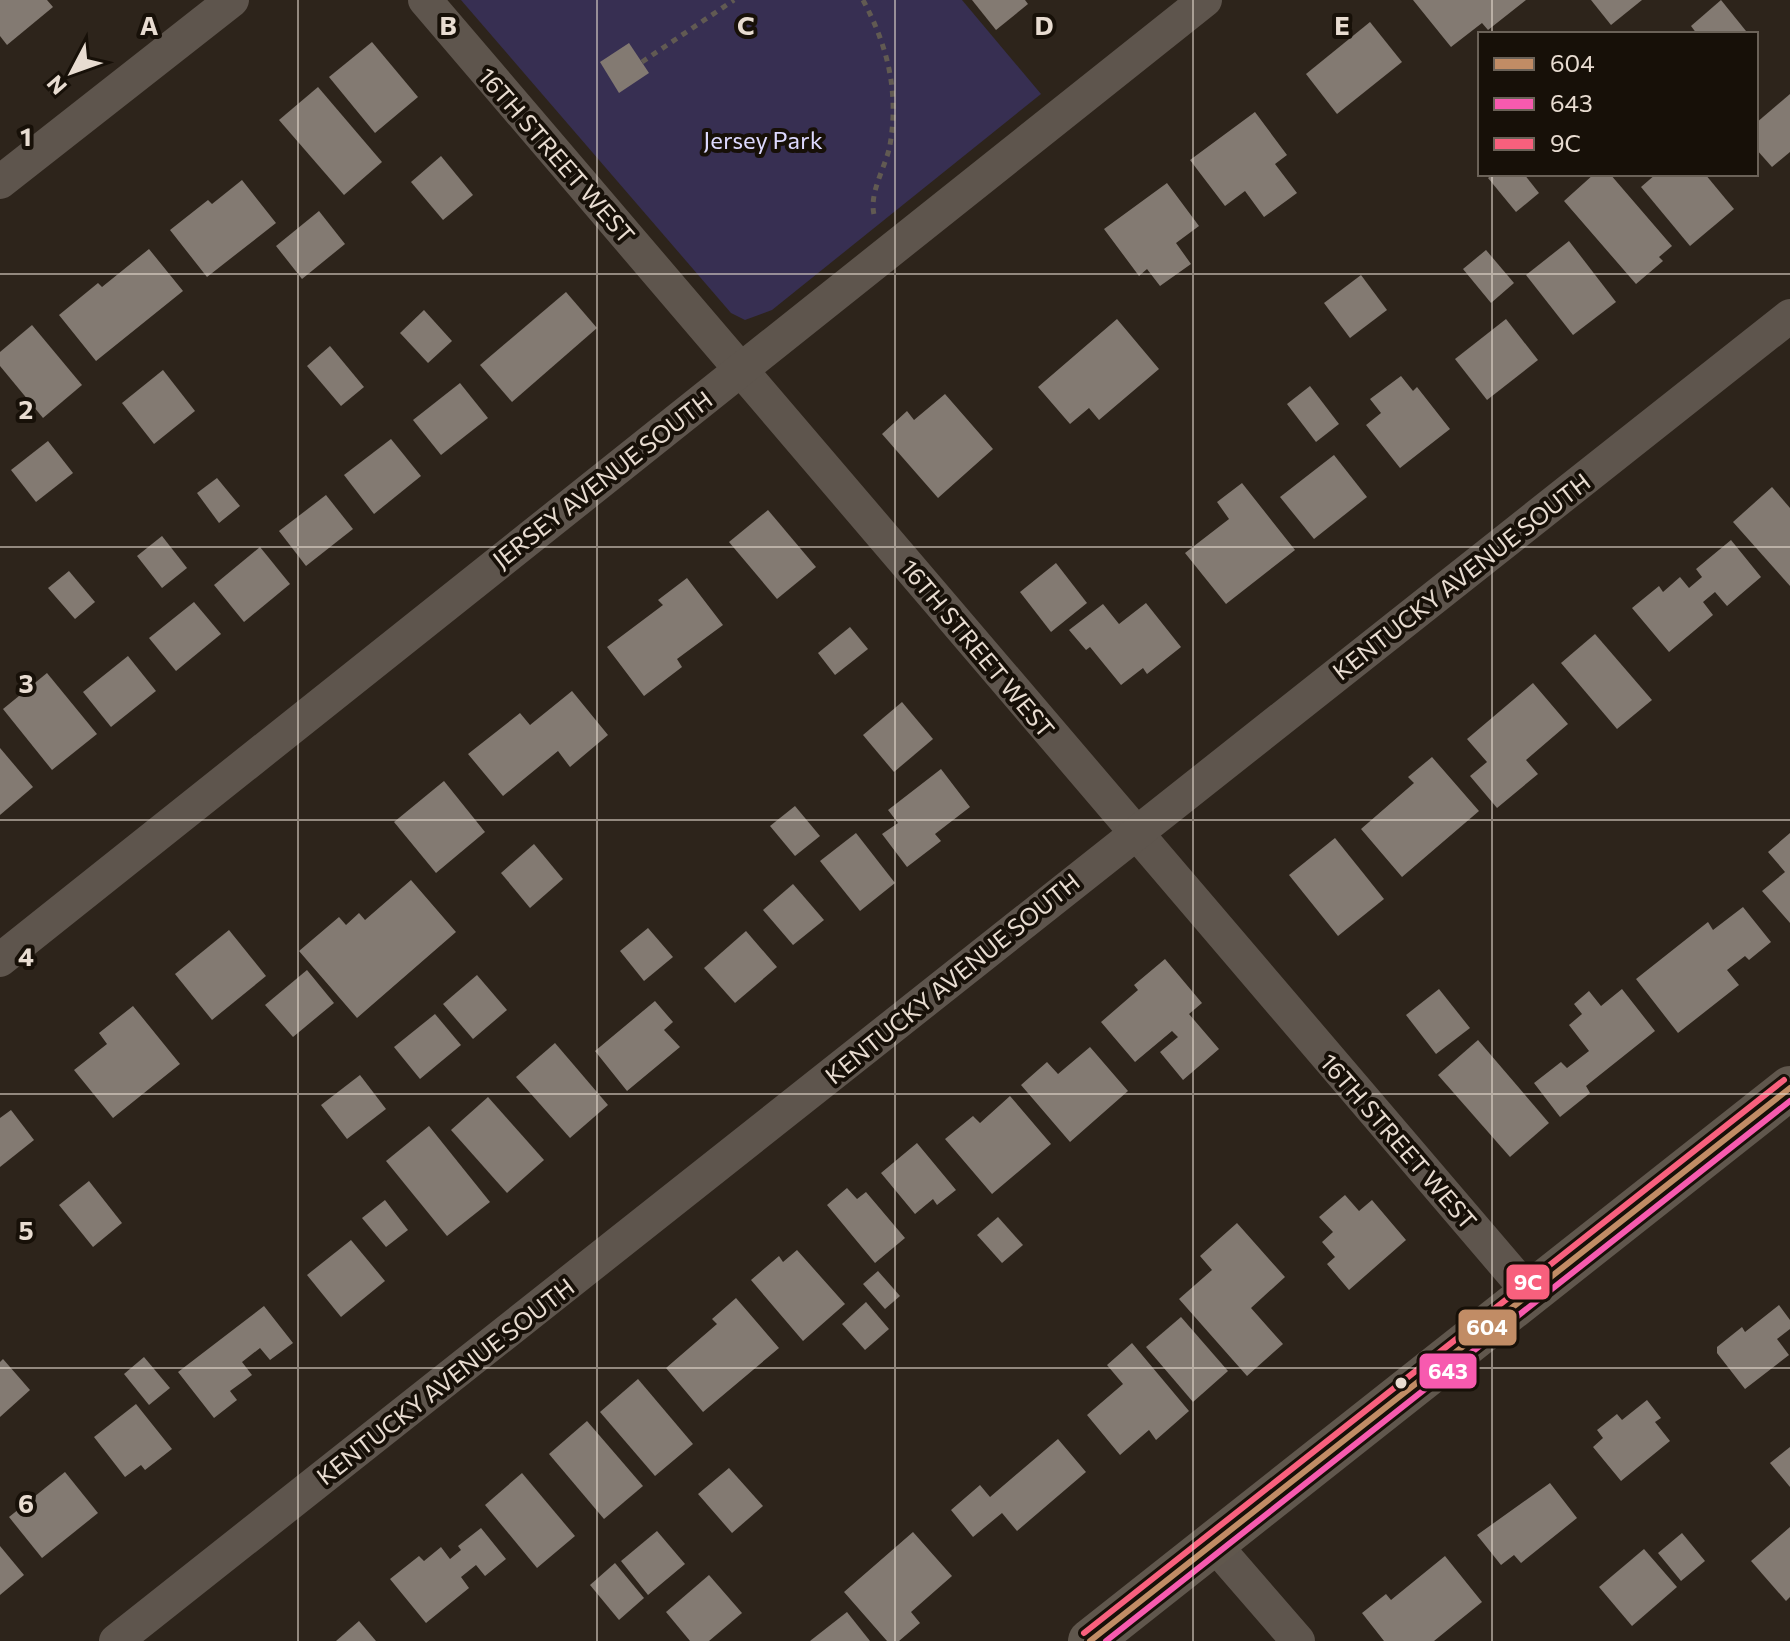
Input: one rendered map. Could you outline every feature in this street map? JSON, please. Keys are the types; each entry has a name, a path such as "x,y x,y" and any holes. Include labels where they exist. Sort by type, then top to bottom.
{"main road":[{"path":"1090,1641 1790,1088"}],"street":[{"path":"0,182 232,0"},
{"name":"16TH STREET WEST","path":"425,0 1531,1295"},
{"name":"JERSEY AVENUE SOUTH","path":"0,960 1205,0"},
{"name":"KENTUCKY AVENUE SOUTH","path":"116,1641 1790,316"},
{"path":"1213,1543 1298,1641"}],"path":[{"path":"642,62 734,0"},
{"path":"863,0 887,51 893,84 890,146 873,212 887,253"}],"green space":[{"name":"Jersey Park","path":"461,0 962,0 1041,94 772,310 745,320 731,313"}],"building":[{"path":"0,0 47,0 53,7 7,45 0,36"},
{"path":"972,0 1025,0 1028,4 996,30"},
{"path":"1413,0 1526,0 1488,30 1482,23 1451,47"},
{"path":"1591,0 1642,0 1611,25"},
{"path":"1721,0 1746,31 1696,32 1691,26"},
{"path":"1370,22 1402,62 1337,114 1306,74"},
{"path":"372,42 418,97 375,133 329,77"},
{"path":"629,43 649,73 619,93 600,62"},
{"path":"318,87 382,162 344,195 279,120"},
{"path":"1790,94 1790,152 1772,167 1758,151 1758,121"},
{"path":"1255,112 1287,155 1275,164 1297,193 1264,217 1245,191 1225,206 1190,160"},
{"path":"441,156 473,195 443,220 411,182"},
{"path":"1526,176 1539,193 1516,212 1488,178"},
{"path":"1592,176 1612,176 1672,246 1659,257 1663,261 1636,284 1564,201"},
{"path":"1654,176 1707,176 1734,209 1690,246 1641,187"},
{"path":"242,180 276,223 207,277 170,230 208,200 212,204"},
{"path":"1167,183 1199,226 1176,243 1191,264 1160,286 1147,269 1139,276 1104,229"},
{"path":"319,211 345,244 302,279 276,246"},
{"path":"1569,241 1616,302 1573,335 1526,275"},
{"path":"149,249 183,291 96,361 59,315 98,283 102,287"},
{"path":"1486,250 1514,283 1491,303 1463,269"},
{"path":"1361,275 1387,310 1350,338 1324,303"},
{"path":"566,292 597,328 512,402 480,365"},
{"path":"424,310 452,341 428,363 400,333"},
{"path":"1117,319 1159,369 1099,420 1089,408 1070,424 1038,387"},
{"path":"1506,319 1538,360 1487,400 1455,359"},
{"path":"32,325 82,385 43,418 0,366 0,352"},
{"path":"330,346 364,387 341,406 307,366"},
{"path":"163,370 195,411 154,444 122,403"},
{"path":"1401,376 1413,391 1417,387 1450,429 1400,468 1366,425 1381,413 1370,399"},
{"path":"460,383 488,418 441,455 413,420"},
{"path":"1310,386 1339,424 1316,442 1287,404"},
{"path":"945,394 993,449 938,498 882,434 907,411 914,420"},
{"path":"391,439 421,476 374,514 344,475"},
{"path":"48,441 73,473 36,502 11,470"},
{"path":"1334,455 1367,497 1314,539 1280,497"},
{"path":"217,478 240,506 219,523 197,493"},
{"path":"1242,483 1295,550 1226,604 1185,553 1229,519 1217,502"},
{"path":"1772,487 1790,508 1790,586 1733,522"},
{"path":"326,495 353,529 306,566 279,531"},
{"path":"768,510 816,567 777,599 729,542"},
{"path":"162,536 187,568 162,588 137,556"},
{"path":"1731,540 1761,577 1727,606 1715,592 1703,602 1713,615 1669,652 1632,608 1659,586 1663,592 1680,577 1689,588 1702,577 1696,569"},
{"path":"260,547 290,584 244,622 214,585"},
{"path":"1056,563 1087,603 1051,632 1020,592"},
{"path":"69,571 95,602 75,619 48,588"},
{"path":"687,578 723,625 677,659 682,667 644,696 607,647 663,605 658,600"},
{"path":"194,602 221,634 176,671 149,638"},
{"path":"1146,603 1181,647 1147,674 1143,668 1121,685 1090,647 1086,650 1069,630 1103,604 1119,624"},
{"path":"850,627 868,649 835,675 818,653"},
{"path":"1595,634 1652,700 1617,729 1561,663"},
{"path":"128,656 156,691 111,727 83,692"},
{"path":"47,673 97,734 52,770 3,709"},
{"path":"1533,683 1568,724 1526,760 1538,774 1497,808 1470,776 1487,762 1467,739"},
{"path":"572,691 608,735 570,767 558,751 503,796 468,754 520,713 530,725"},
{"path":"902,702 933,739 894,772 863,735"},
{"path":"0,748 33,787 0,815"},
{"path":"1432,757 1479,811 1402,877 1361,829 1414,783 1408,777"},
{"path":"941,769 970,807 935,834 941,841 907,867 882,834 898,823 888,810"},
{"path":"444,781 485,832 436,873 394,822"},
{"path":"795,806 820,836 795,856 770,826"},
{"path":"856,833 895,883 860,911 820,861"},
{"path":"1790,833 1790,923 1762,891 1785,872 1768,852"},
{"path":"1335,838 1384,899 1338,936 1289,875"},
{"path":"534,844 563,879 530,908 501,873"},
{"path":"411,880 456,932 357,1018 299,951 339,917 346,925 359,913 365,920"},
{"path":"793,884 824,920 793,945 763,910"},
{"path":"1743,907 1771,942 1749,960 1745,956 1727,970 1739,985 1678,1033 1636,979 1708,922 1713,930"},
{"path":"648,928 673,957 644,981 620,951"},
{"path":"229,930 266,976 212,1020 175,974"},
{"path":"746,931 777,967 735,1003 704,968"},
{"path":"1165,959 1202,1003 1189,1014 1219,1049 1183,1080 1160,1052 1178,1037 1172,1031 1135,1062 1101,1022 1138,990 1134,985"},
{"path":"307,970 334,1003 293,1037 265,1005"},
{"path":"477,975 507,1010 473,1039 443,1004"},
{"path":"1439,989 1470,1028 1436,1054 1406,1015"},
{"path":"1622,989 1655,1031 1586,1086 1590,1093 1560,1117 1534,1083 1561,1062 1567,1068 1589,1051 1569,1025 1582,1014 1574,1004 1589,991 1601,1006"},
{"path":"655,1001 673,1022 664,1030 680,1047 627,1091 595,1051"},
{"path":"133,1006 180,1064 113,1118 74,1070 107,1044 99,1033"},
{"path":"435,1014 461,1045 420,1079 394,1047"},
{"path":"1478,1040 1549,1123 1510,1157 1438,1075"},
{"path":"555,1043 608,1105 570,1138 516,1077"},
{"path":"1090,1047 1128,1091 1070,1142 1021,1085 1047,1062 1058,1074"},
{"path":"360,1075 386,1109 347,1139 321,1105"},
{"path":"1010,1096 1051,1144 992,1194 945,1139 973,1116 980,1123"},
{"path":"488,1097 544,1160 507,1193 451,1130"},
{"path":"11,1110 34,1140 0,1167 0,1118"},
{"path":"429,1126 490,1202 447,1236 386,1161"},
{"path":"917,1143 956,1190 937,1205 933,1199 915,1214 881,1173"},
{"path":"89,1181 122,1223 93,1247 59,1205"},
{"path":"847,1188 857,1199 866,1192 905,1238 875,1263 827,1205"},
{"path":"1345,1195 1359,1211 1372,1200 1406,1240 1349,1290 1327,1264 1335,1257 1322,1242 1333,1232 1319,1217"},
{"path":"385,1200 408,1230 386,1247 362,1218"},
{"path":"998,1217 1023,1245 1002,1263 977,1235"},
{"path":"1237,1223 1285,1277 1251,1308 1283,1344 1247,1376 1179,1299 1212,1270 1200,1256"},
{"path":"351,1240 385,1281 341,1317 307,1275"},
{"path":"797,1250 845,1304 803,1341 751,1280 779,1256 783,1262"},
{"path":"878,1271 900,1296 885,1309 863,1284"},
{"path":"736,1298 779,1348 703,1412 666,1368 717,1324 712,1319"},
{"path":"866,1302 889,1329 865,1350 842,1324"},
{"path":"1779,1305 1790,1320 1790,1329 1777,1339 1789,1355 1745,1389 1717,1353 1717,1347 1742,1327 1745,1332"},
{"path":"264,1306 293,1343 270,1360 260,1348 242,1362 252,1375 230,1391 237,1400 214,1418 178,1372"},
{"path":"1181,1317 1228,1371 1193,1402 1146,1347"},
{"path":"1132,1343 1189,1411 1156,1440 1149,1430 1120,1455 1087,1415 1123,1384 1107,1365"},
{"path":"144,1357 170,1388 149,1405 124,1374"},
{"path":"3,1359 30,1390 0,1417 0,1362"},
{"path":"638,1379 693,1444 655,1476 600,1412"},
{"path":"1647,1400 1661,1418 1655,1422 1670,1441 1621,1481 1593,1447 1603,1438 1597,1430 1617,1414 1622,1420"},
{"path":"136,1404 172,1449 145,1470 141,1465 125,1477 94,1437"},
{"path":"587,1421 643,1486 604,1519 549,1454"},
{"path":"1058,1439 1086,1472 1017,1531 1002,1513 973,1537 951,1510 980,1485 990,1497"},
{"path":"1790,1447 1790,1487 1770,1463"},
{"path":"729,1468 763,1506 732,1533 698,1494"},
{"path":"65,1472 98,1513 42,1558 9,1517"},
{"path":"522,1473 575,1536 537,1568 485,1505"},
{"path":"1550,1483 1577,1518 1521,1563 1514,1555 1501,1565 1477,1535"},
{"path":"1790,1527 1790,1597 1786,1601 1751,1561"},
{"path":"481,1528 506,1559 485,1576 476,1565 461,1577 469,1588 426,1623 390,1579 419,1556 424,1561 441,1547 450,1559 461,1550 458,1546"},
{"path":"657,1531 685,1564 648,1595 621,1561"},
{"path":"913,1532 952,1576 911,1612 920,1623 899,1641 887,1641 844,1592"},
{"path":"1682,1533 1705,1561 1681,1581 1658,1553"},
{"path":"0,1546 24,1575 0,1595"},
{"path":"1644,1549 1677,1587 1632,1626 1599,1587"},
{"path":"1445,1556 1482,1602 1434,1641 1384,1641 1362,1613 1386,1594 1391,1600"},
{"path":"615,1563 644,1598 619,1620 590,1585"},
{"path":"709,1575 742,1613 709,1641 690,1641 666,1612"},
{"path":"847,1612 870,1641 810,1641"},
{"path":"359,1621 376,1641 336,1641"}],"transit line":[{"name":"9C","path":"1084,1633 1784,1080"},
{"name":"604","path":"1090,1641 1790,1088"},
{"name":"643","path":"1106,1641 1790,1101"}]}
